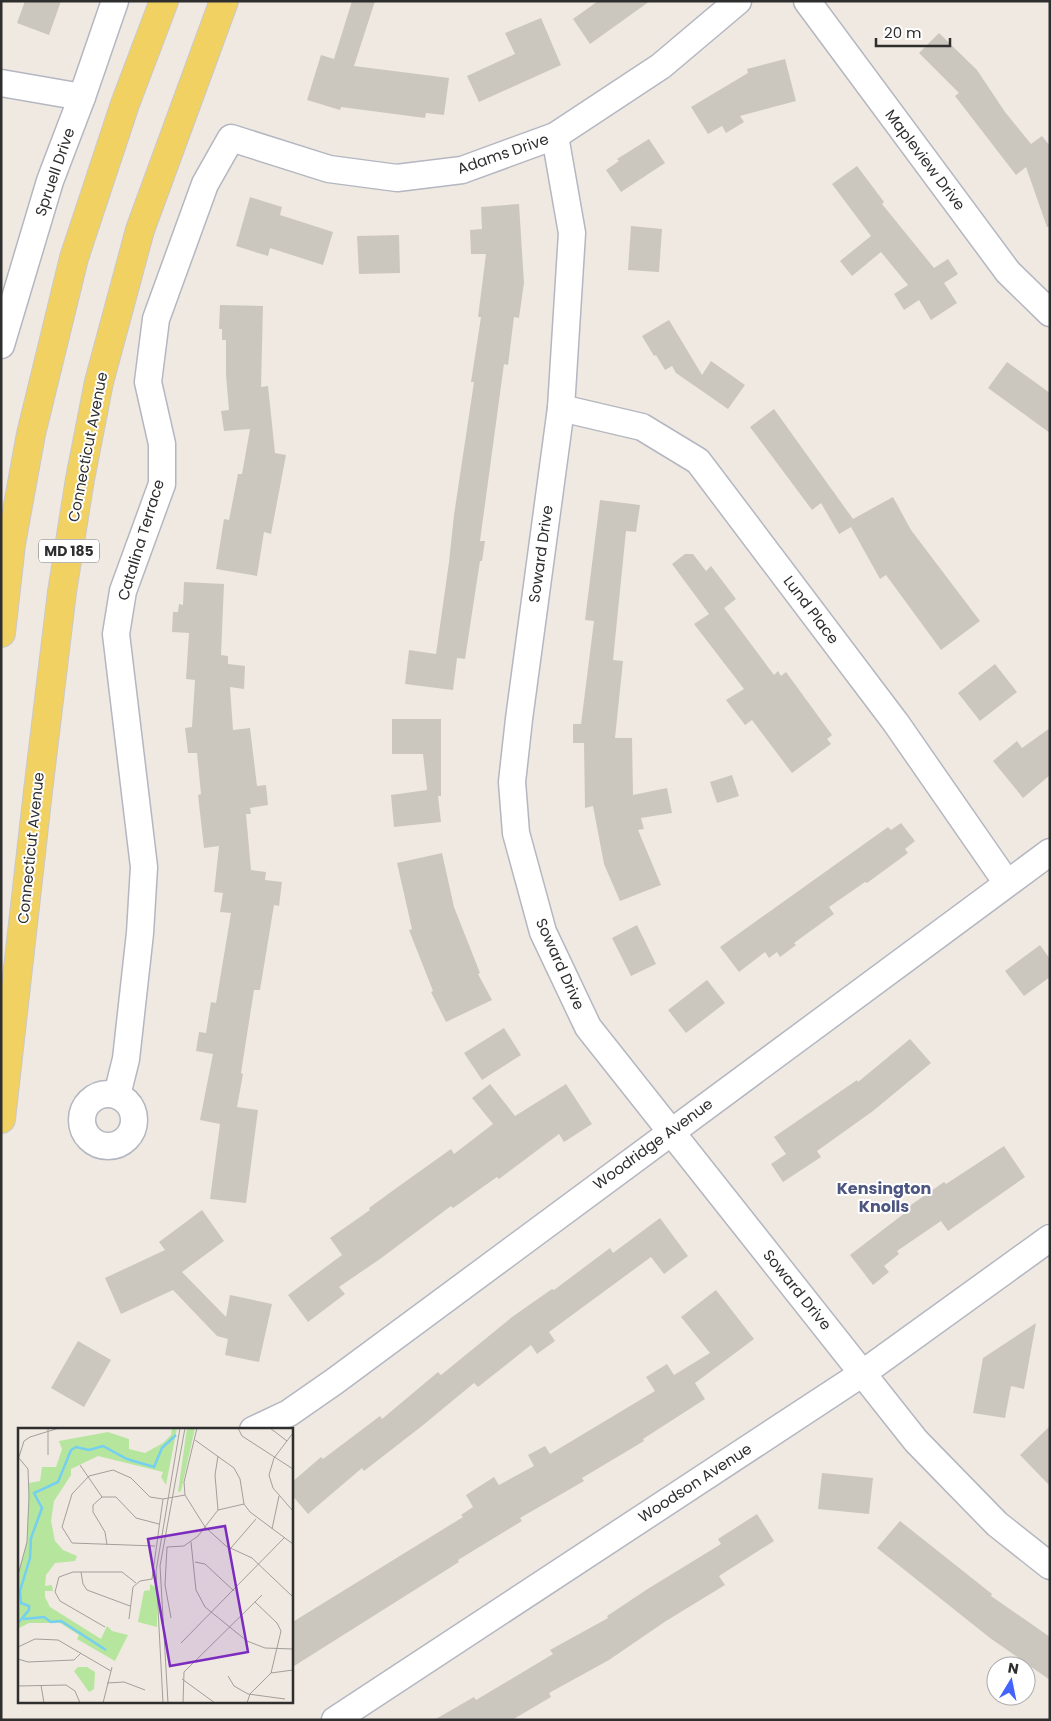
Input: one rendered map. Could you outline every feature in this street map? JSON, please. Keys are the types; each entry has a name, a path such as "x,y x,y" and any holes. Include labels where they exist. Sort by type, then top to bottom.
{"main road":[{"path":"1,633 12,544 31,434 74,258 125,104 164,1"},
{"name":"Connecticut Avenue","path":"1,1119 36,801 62,592 80,479 99,382 140,230 224,1"}],"street":[{"name":"Spruell Drive","path":"1,345 50,181 82,97 115,1"},
{"name":"Adams Drive","path":"231,138 329,169 397,178 462,170 555,136 661,66 738,1"},
{"name":"Mapleview Drive","path":"807,1 1008,272 1050,313"},
{"path":"1,83 82,97"},
{"name":"Soward Drive","path":"555,136 572,233 561,408 512,782 516,833 543,932 588,1027 916,1441 997,1524 1050,1566"},
{"name":"Catalina Terrace","path":"117,1095 126,1059 140,933 144,867 116,634 124,591 162,484 162,444 148,382 156,319 205,184 231,138"},
{"name":"Lund Place","path":"561,408 642,427 698,461 896,723 1007,883"},
{"name":"Woodridge Avenue","path":"257,1428 289,1413 335,1381 1050,852"},
{"name":"Woodson Avenue","path":"335,1720 863,1373 1050,1238"}],"building":[{"path":"25,1 61,1 49,35 17,23"},
{"path":"352,1 375,1 354,66 449,78 444,115 426,113 425,118 341,107 340,110 307,100 321,55 334,59"},
{"path":"598,1 650,1 590,44 573,19"},
{"path":"541,18 561,65 479,102 467,76 515,54 505,33"},
{"path":"939,33 977,70 1005,112 1031,144 1042,136 1050,146 1050,227 1047,227 1026,167 1016,175 955,96 959,93 919,53"},
{"path":"785,59 796,101 740,116 744,122 726,133 722,126 708,134 691,107 748,73 747,69"},
{"path":"649,139 665,163 621,192 606,170 619,161 617,159"},
{"path":"857,166 884,202 882,204 934,268 948,259 958,274 944,283 957,303 931,320 919,300 904,310 894,294 908,285 881,252 852,276 840,261 871,236 832,184"},
{"path":"250,197 282,207 280,215 333,232 323,265 270,248 268,256 236,246"},
{"path":"519,204 524,283 519,318 514,317 508,365 504,364 480,541 485,541 482,561 480,561 465,659 457,658 453,690 405,684 409,650 436,654 474,382 471,382 481,317 478,317 486,254 471,254 470,230 482,229 481,207"},
{"path":"631,226 662,229 659,272 628,270"},
{"path":"399,235 400,273 359,274 357,236"},
{"path":"220,305 263,306 261,387 268,386 275,453 286,455 271,534 264,532 257,576 216,569 224,519 229,520 238,474 242,474 250,429 224,431 221,411 229,410 226,340 222,340 222,329 219,329"},
{"path":"669,320 702,375 711,361 745,385 728,409 676,373 672,366 665,370 656,355 654,356 642,336"},
{"path":"1007,362 1050,393 1050,433 988,388"},
{"path":"774,409 853,519 893,497 911,530 980,621 941,650 886,575 880,579 851,527 839,534 821,503 812,510 750,427"},
{"path":"600,500 640,505 636,532 626,531 613,660 623,661 615,738 632,738 633,795 667,788 672,813 641,818 644,829 638,830 661,885 620,901 604,864 593,806 585,808 584,743 573,743 573,724 581,724 594,621 585,620"},
{"path":"685,554 693,554 706,571 711,566 736,599 724,608 774,675 778,671 781,676 786,672 832,735 827,739 831,744 792,773 752,720 745,725 726,700 744,689 694,624 709,614 672,564"},
{"path":"184,582 224,584 221,655 228,656 228,664 245,666 244,689 230,687 233,730 250,728 257,786 266,785 268,805 250,808 251,814 246,814 251,870 266,872 265,880 282,882 279,906 274,905 260,990 254,990 237,1107 258,1110 246,1203 210,1199 220,1124 200,1120 213,1054 196,1051 199,1032 206,1033 211,1002 216,1003 231,913 220,912 223,893 214,892 219,846 204,848 198,795 201,794 197,753 188,753 185,728 192,727 195,680 186,679 189,633 172,632 173,612 178,612 179,604 183,605"},
{"path":"995,664 1017,692 980,721 958,693"},
{"path":"392,719 441,719 441,796 438,796 441,822 394,827 391,795 427,790 423,754 392,754"},
{"path":"1050,728 1050,775 1023,798 993,761 1017,741 1022,748"},
{"path":"732,775 739,796 717,803 710,782"},
{"path":"901,823 915,841 905,849 908,853 867,883 865,882 829,907 834,914 794,943 796,945 780,957 777,952 769,958 765,952 739,972 720,947 888,827 891,830"},
{"path":"442,853 454,907 480,973 478,974 492,1000 446,1022 431,992 433,991 409,930 412,929 397,863"},
{"path":"637,925 656,964 631,976 612,938"},
{"path":"1040,945 1050,959 1050,977 1024,996 1005,971"},
{"path":"707,980 725,1003 686,1033 668,1010"},
{"path":"504,1028 521,1055 482,1080 464,1053"},
{"path":"910,1039 931,1063 873,1111 817,1151 821,1157 783,1182 771,1164 786,1154 774,1137 857,1080 858,1082"},
{"path":"490,1084 515,1116 566,1084 592,1124 564,1142 559,1134 499,1179 497,1177 453,1208 451,1206 339,1287 345,1294 308,1322 288,1295 342,1255 330,1238 451,1149 454,1154 493,1124 472,1098"},
{"path":"1004,1146 1025,1177 948,1231 941,1221 897,1251 899,1254 884,1266 889,1272 873,1285 850,1255 910,1209 908,1207 944,1182 946,1184"},
{"path":"202,1210 224,1241 182,1272 226,1317 230,1295 272,1304 259,1362 225,1355 228,1339 217,1336 173,1290 121,1314 105,1278 165,1250 159,1242"},
{"path":"660,1218 688,1256 664,1274 651,1257 549,1332 555,1341 537,1354 531,1345 478,1387 474,1383 364,1471 362,1468 308,1514 292,1495 292,1482 321,1457 323,1459 380,1416 382,1419 438,1372 441,1375 512,1317 552,1289 554,1290 610,1248 613,1253"},
{"path":"716,1290 754,1339 695,1383 705,1399 643,1439 644,1441 582,1478 584,1481 520,1518 522,1521 292,1667 292,1622 463,1517 461,1515 473,1507 466,1495 494,1477 499,1485 534,1466 528,1455 545,1446 550,1454 655,1391 646,1377 667,1364 674,1375 710,1353 681,1317"},
{"path":"1036,1323 1024,1389 1011,1386 1005,1418 973,1413 983,1358"},
{"path":"78,1341 111,1360 84,1407 51,1388"},
{"path":"1050,1426 1050,1486 1020,1455"},
{"path":"822,1473 873,1478 869,1514 818,1509"},
{"path":"757,1514 774,1541 719,1576 725,1585 666,1621 609,1660 549,1693 551,1697 512,1720 434,1720 474,1697 476,1700 553,1654 550,1650 608,1618 607,1616 646,1590 721,1544 718,1539"},
{"path":"900,1521 992,1594 991,1596 1050,1637 1050,1680 1036,1670 1036,1656 1016,1656 990,1638 877,1548"}],"district":[{"name":"Kensington Knolls","path":"884,1197"}]}
